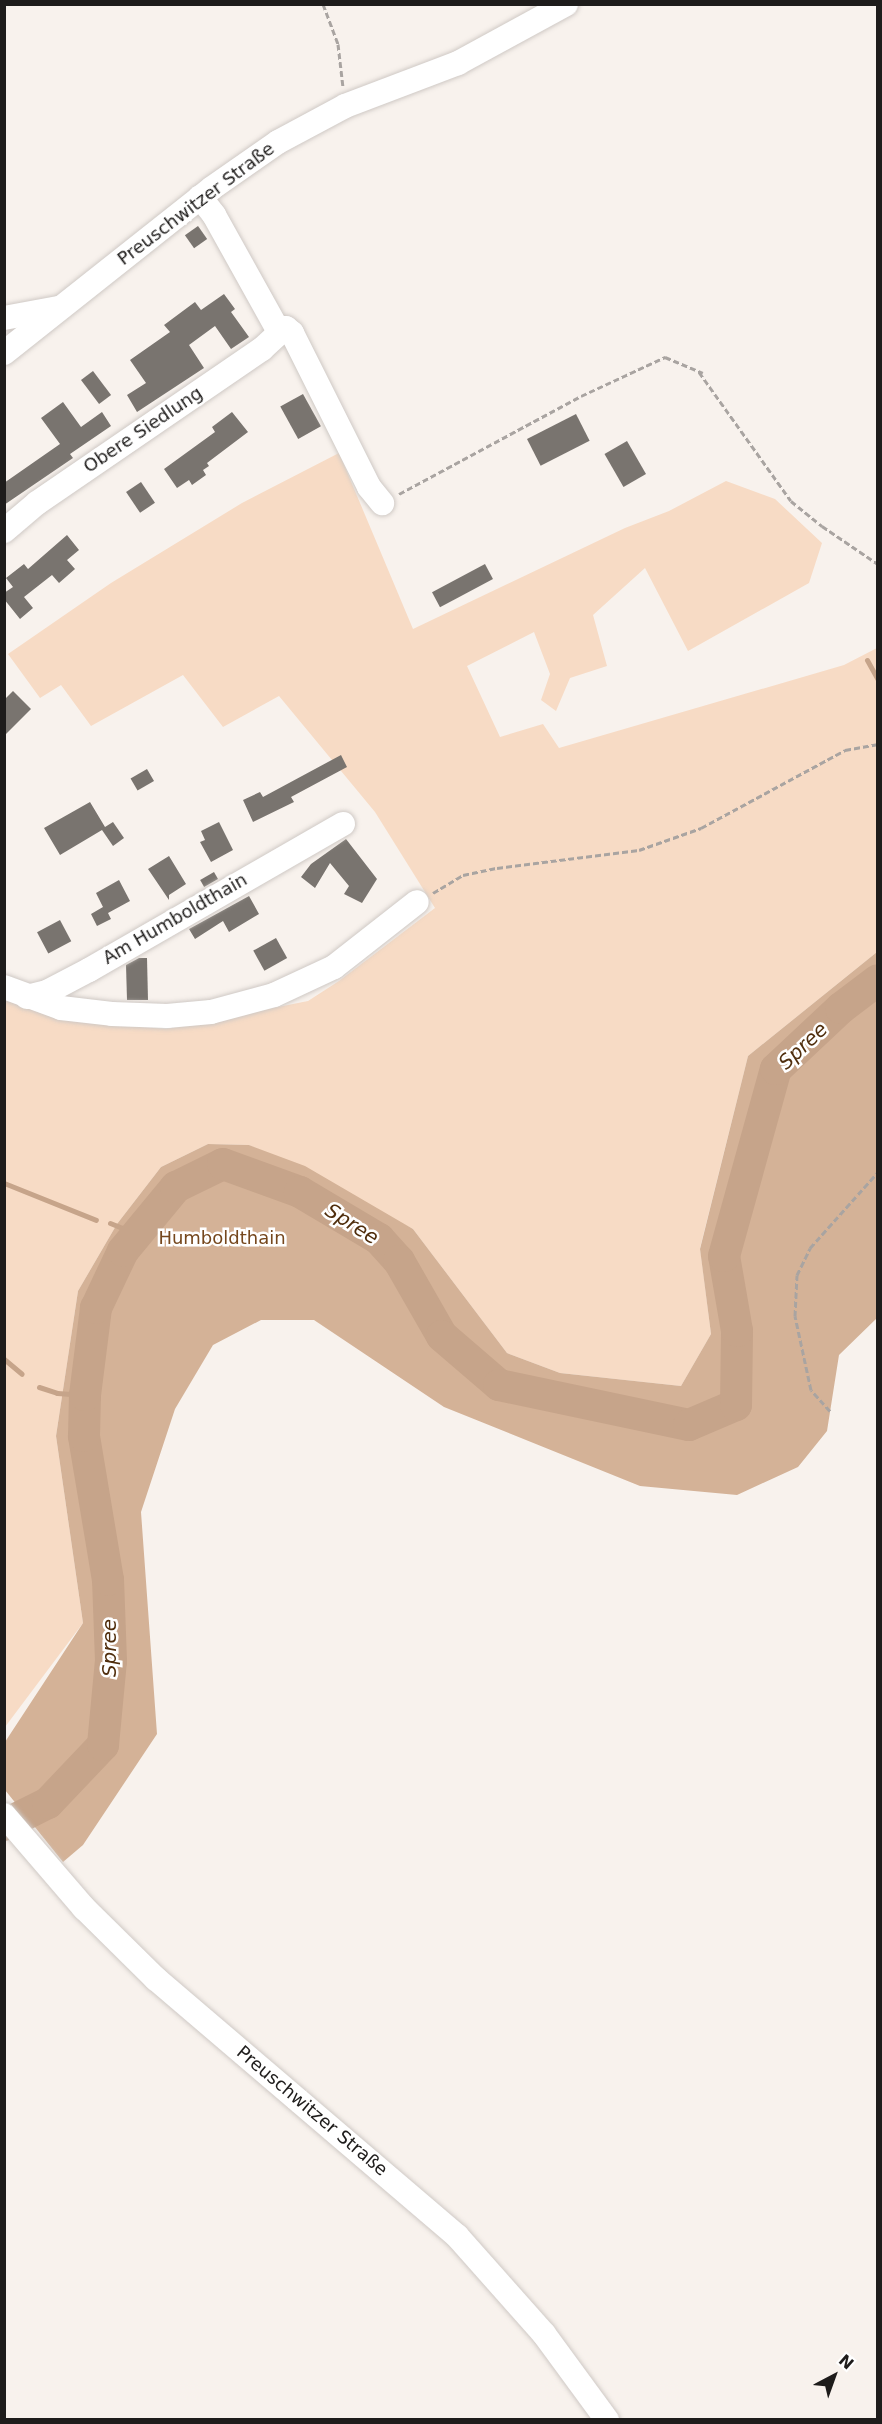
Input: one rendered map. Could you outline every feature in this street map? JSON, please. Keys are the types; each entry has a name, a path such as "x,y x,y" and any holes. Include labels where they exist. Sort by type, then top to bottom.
{"street":[{"name":"Preuschwitzer Straße","path":"4,353 200,197 278,142 345,106 458,63 566,4"},
{"path":"200,197 220,225 277,328 286,328 292,333 369,487 382,503"},
{"path":"4,318 60,308"},
{"name":"Obere Siedlung","path":"4,531 36,503 262,349 277,335 277,328"},
{"name":"Am Humboldthain","path":"27,997 47,992 89,970 343,824"},
{"path":"4,987 62,1008 112,1014 167,1016 211,1012 274,995 334,966 417,902"},
{"name":"Preuschwitzer Straße","path":"4,1815 43,1863 156,1979 375,2163 457,2236 544,2334 607,2420"}],"path":[{"path":"323,4 338,44 345,106"},
{"path":"382,503 580,396 665,357 702,373"},
{"path":"698,371 791,501 822,526 878,564"},
{"path":"417,902 463,875 497,868 574,861 639,850 701,828 845,750 878,744"},
{"path":"830,1411 811,1390 795,1316 797,1275 810,1248 878,1172"}],"shaded area":[{"path":"339,453 413,629 625,528 669,511 726,481 775,499 822,543 809,583 688,651 645,568 593,615 607,666 570,678 556,711 541,700 550,674 534,632 467,666 500,737 543,724 559,748 844,665 877,648 877,952 748,1056 700,1248 711,1334 681,1386 560,1373 507,1353 413,1229 249,1145 208,1144 161,1167 117,1224 78,1291 56,1436 83,1623 5,1727 5,998 105,1024 166,1029 308,1001 339,981 435,908 375,812 279,696 223,727 183,675 91,726 61,685 40,698 8,654 111,583 242,503"}],"green space":[{"name":"Humboldthain","path":"877,952 877,1318 839,1355 827,1431 798,1467 737,1495 640,1486 444,1407 314,1320 261,1320 213,1345 175,1409 141,1512 157,1734 83,1845 63,1862 5,1790 5,1742 83,1623 56,1436 78,1291 117,1224 161,1167 208,1144 249,1145 305,1166 413,1229 507,1353 560,1373 681,1386 711,1334 700,1249 748,1056"}],"building":[{"path":"198,226 207,239 194,248 185,235"},
{"path":"224,294 235,309 231,312 249,337 231,349 215,326 189,345 204,368 137,412 127,395 146,383 130,360 170,332 164,325 195,302 201,310"},
{"path":"93,371 111,395 99,404 81,380"},
{"path":"303,394 321,426 298,439 280,407"},
{"path":"63,402 81,427 102,412 111,426 70,454 73,458 4,505 4,483 60,444 41,418"},
{"path":"232,412 248,432 207,463 209,466 203,470 206,475 192,485 189,480 177,488 164,469 215,432 212,427"},
{"path":"576,414 590,441 541,466 527,439"},
{"path":"627,441 646,474 623,487 604,454"},
{"path":"141,482 155,503 140,513 126,492"},
{"path":"67,535 79,550 67,560 75,569 59,583 52,575 24,597 33,608 20,619 4,599 4,593 13,587 6,578 24,564 28,569"},
{"path":"485,564 493,579 440,607 432,592"},
{"path":"13,691 31,709 4,736 4,700"},
{"path":"341,755 347,767 291,797 294,802 253,822 243,800 260,792 263,797"},
{"path":"147,769 154,781 138,791 131,778"},
{"path":"90,802 105,827 113,822 124,838 113,846 102,830 60,855 44,828"},
{"path":"219,822 233,850 211,862 200,842 205,840 201,831"},
{"path":"346,839 377,879 362,903 344,894 349,886 330,863 315,888 301,877 311,864"},
{"path":"169,856 186,884 169,895 169,900 148,869"},
{"path":"214,872 218,879 204,887 200,880"},
{"path":"119,880 130,901 108,913 111,919 97,926 91,914 103,907 96,893"},
{"path":"249,896 259,914 229,932 223,921 195,939 189,929"},
{"path":"60,920 71,941 48,953 37,932"},
{"path":"276,938 287,958 264,971 253,951"},
{"path":"139,958 147,958 148,1000 127,1000 126,965"}],"waterway":[{"path":"867,660 878,680"},
{"name":"Spree","path":"4,1825 48,1803 103,1745 111,1661 108,1580 84,1436 85,1395 96,1308 123,1251 176,1187 223,1164 300,1192 379,1239 399,1261 442,1336 499,1385 689,1425 736,1405 737,1331 724,1256 776,1069 841,1008 878,980"},
{"path":"4,1183 96,1220"},
{"path":"110,1223 137,1234"},
{"path":"4,1359 22,1374"},
{"path":"39,1387 57,1393 85,1395"}]}
